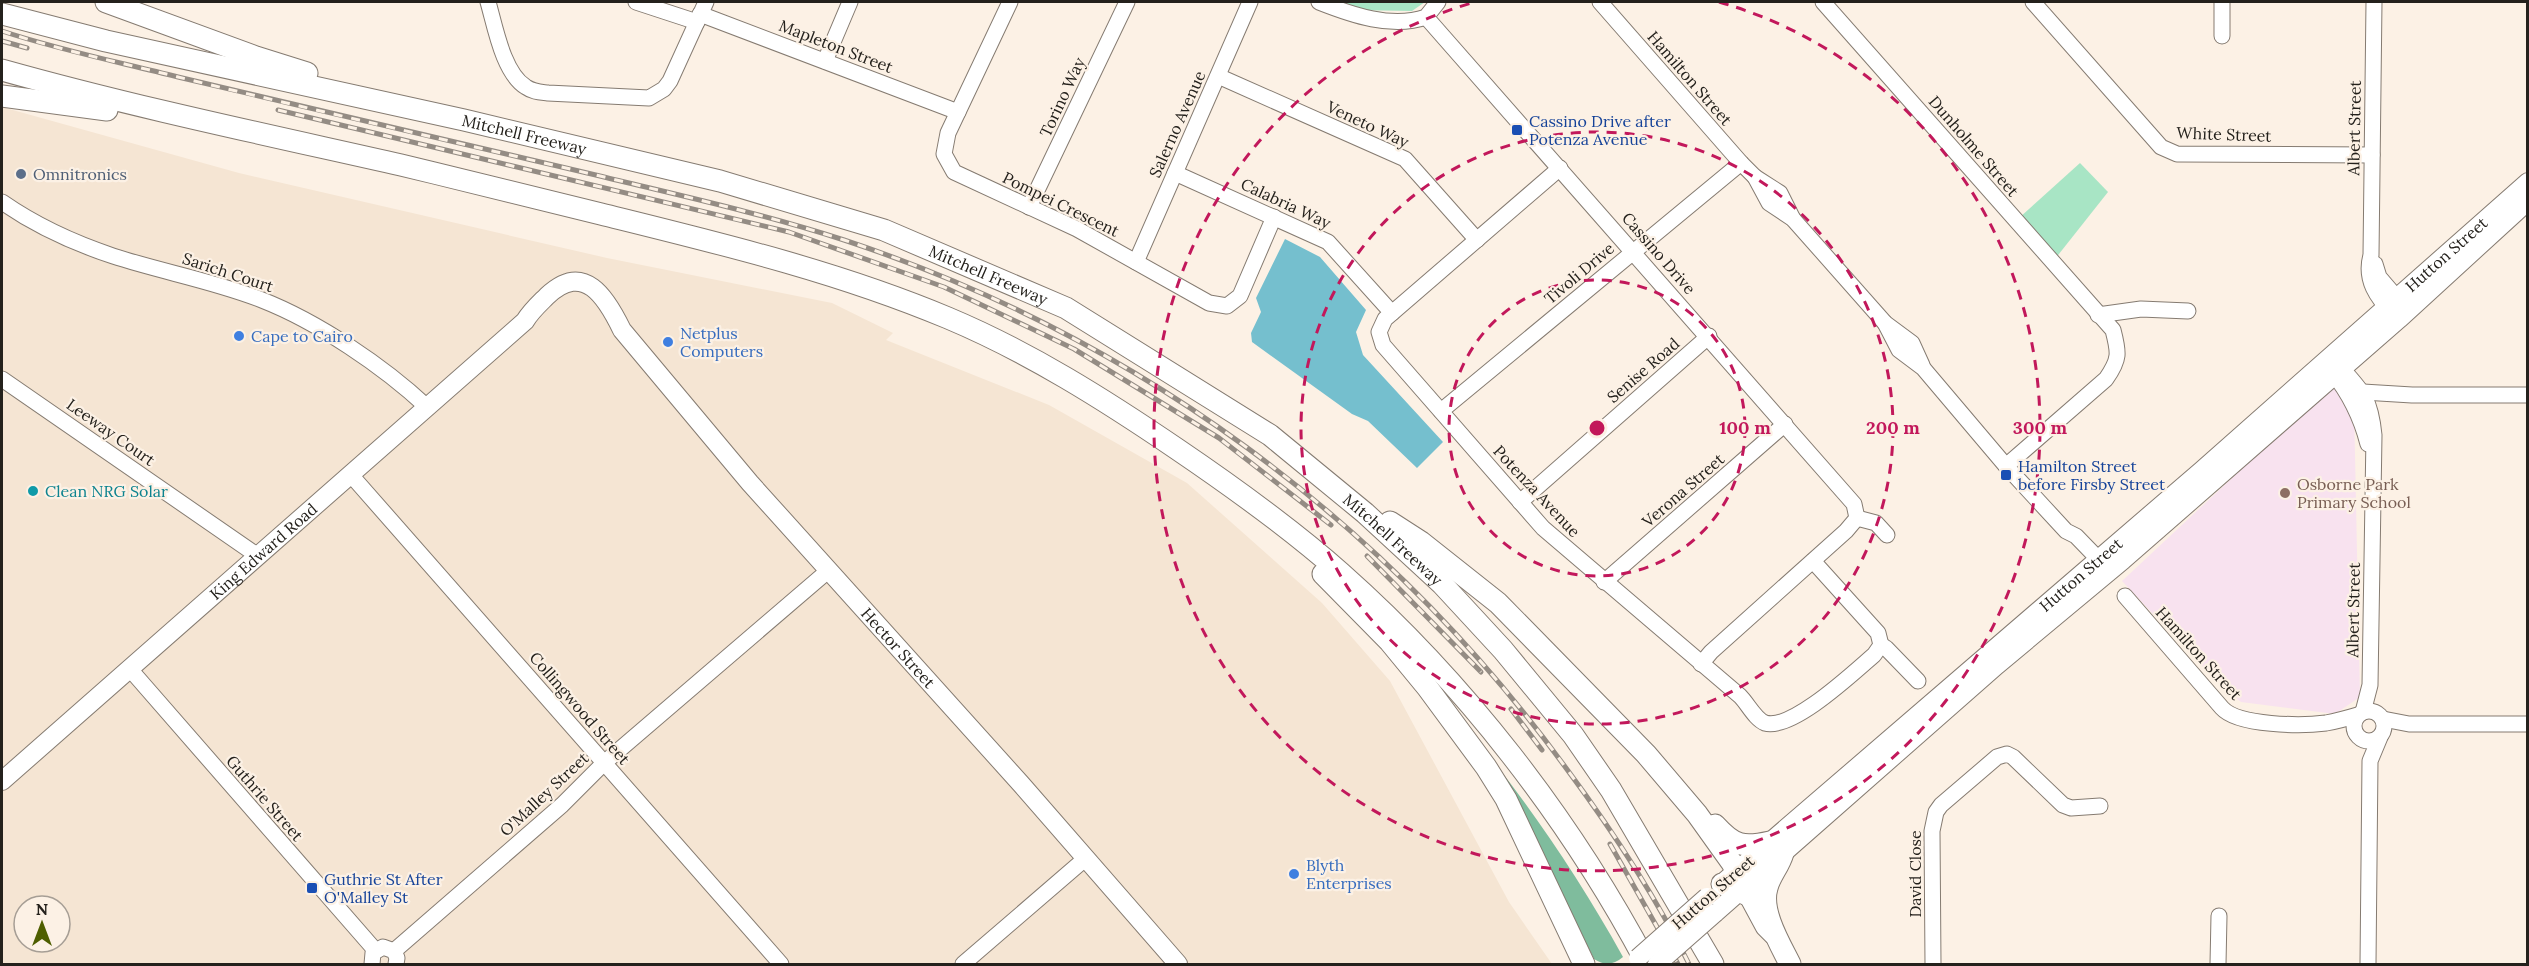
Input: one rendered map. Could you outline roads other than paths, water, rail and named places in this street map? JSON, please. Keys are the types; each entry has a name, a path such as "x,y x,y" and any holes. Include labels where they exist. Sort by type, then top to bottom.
{"highway":[{"path":"106,2 256,57 439,115"},
{"name":"Mitchell Freeway","path":"2,14 106,41 439,115 720,181 884,230 1066,308 1270,435 1322,476 1442,584 1503,650 1573,735 1617,799 1713,964"},
{"path":"2,70 85,93 409,167 711,241 791,263 950,319 1032,360 1145,427 1248,499 1314,550 1363,593 1454,687 1515,763 1567,833 1647,964"},
{"path":"2,96 104,110 188,117"},
{"path":"1322,476 1421,542 1498,603 1646,754 1697,814 1732,863 1731,892 1774,934"},
{"path":"1248,499 1390,642 1467,738 1506,799 1575,954 1584,964"},
{"path":"1697,814 1707,817 1726,838 1734,843 1776,848 1780,866 1771,877 1765,899 1774,934 1790,964"}],"main road":[{"name":"Hutton Street","path":"2398,309 2528,182"},
{"name":"Hutton Street","path":"1657,964 1776,848 1997,665 2100,569 2398,309 2528,201"},
{"name":"King Edward Road","path":"2,781 525,321 552,292 564,283 576,287"},
{"name":"Hector Street","path":"576,287 589,284 600,295 614,312 622,330 750,483 1178,964"},
{"name":"Hutton Street","path":"1631,964 1731,892"}],"street":[{"path":"488,2 509,67 516,79 525,87 541,92 649,98 657,95 670,81 701,13"},
{"name":"Mapleton Street","path":"636,2 701,13 958,112"},
{"path":"825,61 850,2"},
{"name":"Pompei Crescent","path":"1010,2 948,133 944,154 954,172 1077,229 1209,303 1227,306 1240,296 1274,217"},
{"name":"Torino Way","path":"1029,207 1127,2"},
{"name":"Salerno Avenue","path":"1136,262 1250,2"},
{"path":"1319,2 1366,18 1407,21 1426,17 1438,2"},
{"name":"Hamilton Street","path":"1600,2 1755,177 1769,203 1793,219 1885,323 1899,350 1923,368 2006,466 2066,531 2068,541 2100,569"},
{"name":"Dunholme Street","path":"1823,2 2113,330 2118,351 2116,364 2106,379 2006,466"},
{"name":"White Street","path":"2033,2 2161,147 2177,154 2372,155"},
{"path":"2222,2 2222,36"},
{"name":"Albert Street","path":"2374,2 2372,255 2368,273 2378,297 2398,309"},
{"name":"Cassino Drive","path":"1426,17 1709,336 1854,504 1857,518"},
{"name":"Veneto Way","path":"1218,76 1405,159 1477,240"},
{"name":"Tivoli Drive","path":"1441,411 1741,163"},
{"name":"Potenza Avenue","path":"1560,168 1385,319 1380,332 1383,345 1543,528 1740,696 1763,722 1773,724 1811,707 1874,655 1881,645"},
{"name":"Calabria Way","path":"1175,173 1328,242 1392,313"},
{"name":"Sarich Court","path":"2,202 50,231 111,255 244,294 272,305 324,331 407,388 427,407"},
{"path":"2098,315 2141,309 2188,310"},
{"name":"Senise Road","path":"1520,502 1709,336"},
{"name":"Albert Street","path":"2333,366 2363,392 2372,411 2370,685 2382,726"},
{"name":"Albert Street","path":"2333,366 2364,427 2373,464"},
{"name":"Leeway Court","path":"2,379 258,556"},
{"path":"2363,392 2412,395 2528,395"},
{"path":"2372,411 2386,400 2412,395"},
{"name":"Verona Street","path":"1604,582 1785,424"},
{"name":"Collingwood Street","path":"351,475 781,964"},
{"path":"1701,664 1711,652 1846,531 1857,518 1876,523 1887,535"},
{"path":"1813,561 1878,633 1881,645 1918,681"},
{"name":"O'Malley Street","path":"395,958 562,805 604,763 829,570"},
{"name":"Hamilton Street","path":"2125,596 2226,713 2252,721 2325,723 2360,714"},
{"name":"Guthrie Street","path":"129,668 374,957"},
{"name":"Albert Street","path":"2360,714 2370,685"},
{"path":"2370,761 2354,725 2360,714 2372,711 2382,726"},
{"name":"Hamilton Street","path":"2325,723 2358,736"},
{"path":"2358,736 2370,741 2382,726 2528,723"},
{"path":"2368,964 2370,761 2382,726"},
{"name":"David Close","path":"1933,964 1932,831 1936,812 1941,805 1997,757 2007,754 2013,757 2062,805 2072,808 2100,806"},
{"path":"963,964 1086,858"},
{"path":"2218,964 2219,916"},
{"path":"374,957 383,947 395,958"}],"water":[{"path":"1285,239 1320,257 1366,310 1356,332 1363,355 1443,442 1417,468 1368,421 1352,414 1252,342 1251,333 1261,312 1256,298"}],"railway":[{"path":"2,31 89,56 600,176 784,222 844,240 951,280 1054,328 1153,384 1247,447 1335,518 1418,595 1495,678 1566,768 1632,863 1689,964"},
{"path":"2,41 27,48"},
{"path":"278,110 789,232 944,287 1074,349 1219,438 1331,525"},
{"path":"1367,556 1481,672"},
{"path":"1511,709 1542,750"},
{"path":"1610,844 1678,964"}],"place":[{"name":"Cassino Drive after Potenza Avenue","path":"1517,130"},
{"name":"Omnitronics","path":"21,174"},
{"name":"Cape to Cairo","path":"239,336"},
{"name":"Netplus Computers","path":"668,342"},
{"name":"Hamilton Street before Firsby Street","path":"2006,475"},
{"name":"Clean NRG Solar","path":"33,491"},
{"name":"Osborne Park Primary School","path":"2285,493"},
{"name":"Blyth Enterprises","path":"1294,874"},
{"name":"Guthrie St After O'Malley St","path":"312,888"}]}
